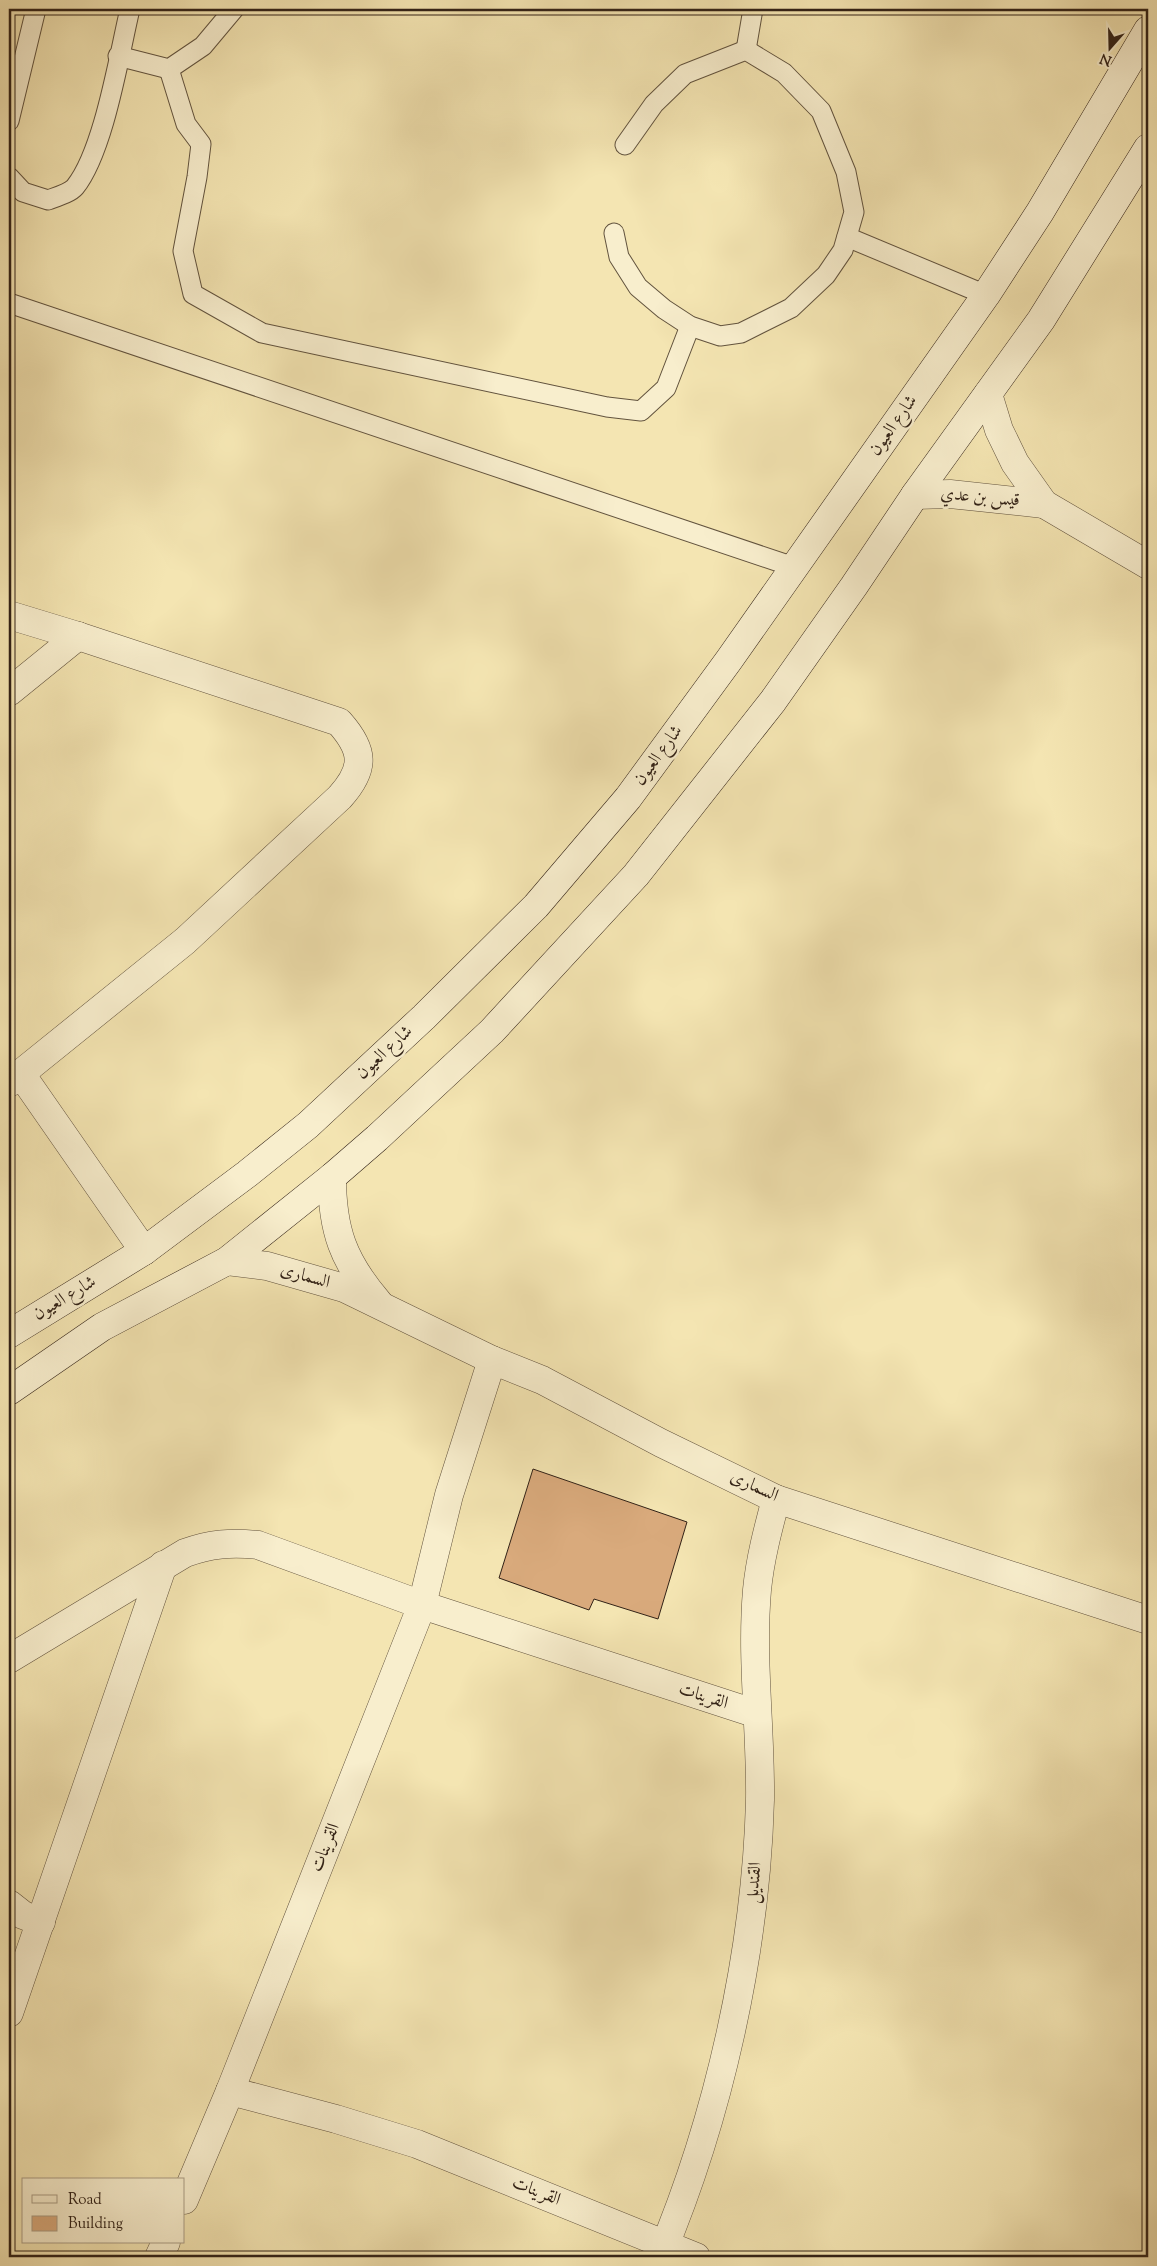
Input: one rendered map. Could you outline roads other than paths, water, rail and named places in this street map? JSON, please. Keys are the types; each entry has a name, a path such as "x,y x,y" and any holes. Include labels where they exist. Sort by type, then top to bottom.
{"street":[{"name":"شارع العيون","path":"9,1334 144,1251 247,1174 308,1125 424,1017 536,906 628,798 794,568 986,295 1040,212 1148,30"},
{"path":"9,1391 102,1327 227,1262 332,1177 377,1138 492,1030 636,875 772,701 854,586 915,495 1041,320 1148,148"},
{"name":"قيس بن عدي","path":"988,394 999,430 1015,463 1044,504"},
{"name":"قيس بن عدي","path":"915,495 950,494 1044,504 1148,565"},
{"path":"9,615 338,722 353,738 359,759 355,780 340,797 186,941 15,1078 144,1251"},
{"path":"9,692 78,636"},
{"name":"السمارى","path":"332,1177 332,1204 336,1230 345,1256 358,1279 380,1305"},
{"name":"السمارى","path":"227,1262 267,1266 344,1288 492,1360 542,1380 661,1443 776,1499 1148,1620"},
{"name":"القرينات","path":"185,2198 230,2091 422,1605 449,1495 492,1360"},
{"name":"القنديل","path":"663,2252 709,2119 729,2037 754,1904 760,1799 756,1714 757,1590 764,1544 776,1499"},
{"path":"9,1659 163,1565 185,1553 208,1545 234,1542 258,1545 422,1605"},
{"path":"9,2012 163,1565"},
{"name":"القرينات","path":"422,1605 756,1714"},
{"path":"9,1904 23,1915 41,1922"},
{"name":"القرينات","path":"230,2091 336,2119 418,2144 663,2252 696,2257"},
{"path":"159,2257 165,2244"}],"lane":[{"path":"9,121 36,9"},
{"path":"9,177 23,192 48,200 74,189 89,166 101,129 130,9"},
{"path":"118,56 169,69 203,46 234,9"},
{"path":"746,50 753,9"},
{"path":"625,145 654,104 686,74 746,50"},
{"path":"614,233 619,257 638,286 664,309 690,326 720,336 741,333 791,308 826,275 843,250 854,212 846,172 821,112 784,73 746,50"},
{"path":"169,69 186,124 201,144 197,177 183,251 193,294 262,333 607,407 641,411 666,388 690,326"},
{"path":"847,237 986,295"},
{"path":"9,303 794,568"}]}
